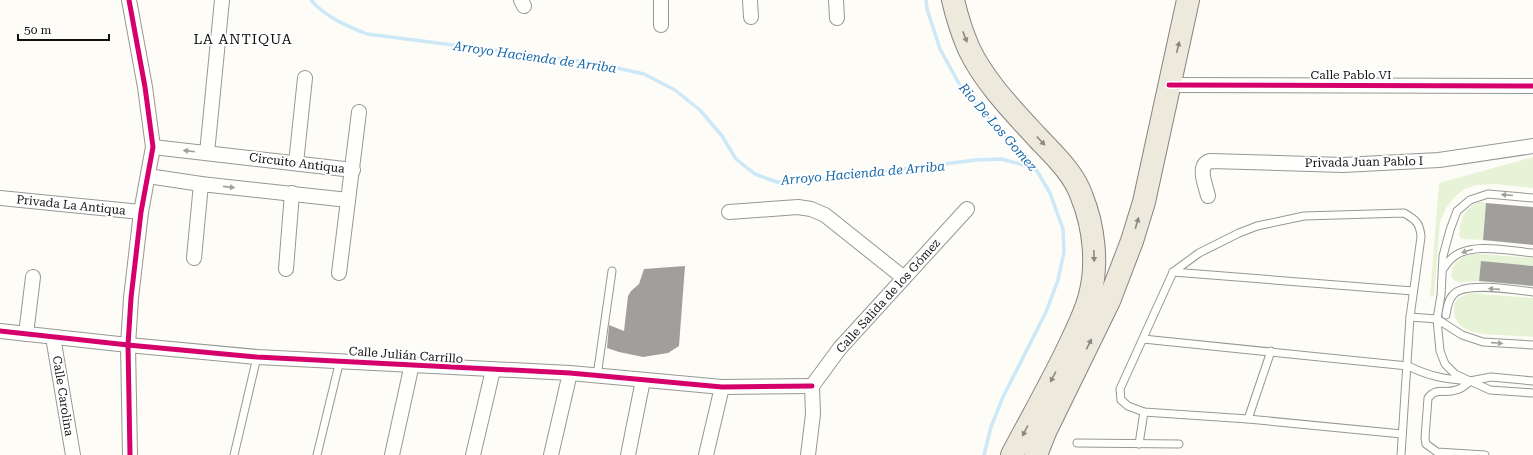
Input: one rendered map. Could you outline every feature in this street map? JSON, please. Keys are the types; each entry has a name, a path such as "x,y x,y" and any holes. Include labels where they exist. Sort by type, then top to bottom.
{"main road":[{"path":"953,0 969,49 982,72 1027,126 1063,165 1082,196 1091,227 1094,256 1090,295 1084,314 1066,354 1012,455"},
{"path":"1036,455 1045,432 1090,342 1122,268 1144,202 1188,0"}],"street":[{"path":"129,0 145,87 153,147 141,212 131,298 128,345 130,455"},
{"path":"207,153 222,0"},
{"path":"661,0 662,25"},
{"path":"750,0 751,17"},
{"path":"836,0 837,18"},
{"path":"296,163 305,78"},
{"name":"Calle Pablo VI","path":"1169,85 1533,86"},
{"path":"353,170 359,112"},
{"name":"Privada Juan Pablo I","path":"1208,196 1202,170 1205,164 1210,161 1343,165 1439,160 1533,146"},
{"name":"Circuito Antiqua","path":"153,147 353,170 339,273"},
{"path":"148,176 201,184 348,200"},
{"path":"194,258 201,184"},
{"path":"286,269 292,193"},
{"name":"Privada La Antiqua","path":"0,198 141,212"},
{"path":"729,212 798,207 825,215 904,278"},
{"name":"Calle Salida de los Gómez","path":"812,386 840,348 967,209"},
{"path":"26,334 33,277"},
{"name":"Calle Julián Carrillo","path":"0,331 258,357 340,360 493,370 570,373 722,387 812,386"},
{"name":"Calle Carolina","path":"53,337 73,455"},
{"path":"392,455 412,364"},
{"path":"473,455 493,370"},
{"path":"551,455 570,373"},
{"path":"628,455 644,380"},
{"path":"808,455 813,414 812,386"},
{"path":"706,455 722,387"}],"lane":[{"path":"1533,198 1488,194 1470,200 1457,211 1443,256 1441,295 1437,319 1440,352 1445,364 1455,374 1490,390 1533,393"},
{"path":"1401,455 1410,317 1421,237 1420,227 1414,219 1404,213 1304,216 1257,226 1228,237 1199,253 1173,272 1120,389 1121,400 1128,406 1144,412 1248,419 1402,434"},
{"path":"1442,269 1451,258 1466,250 1482,248 1533,253"},
{"path":"597,376 612,271"},
{"path":"1173,272 1413,291"},
{"path":"1446,315 1448,303 1453,294 1459,290 1478,288 1533,292"},
{"path":"1441,295 1446,315 1462,335"},
{"path":"1410,317 1437,319 1462,335 1483,342 1533,346"},
{"path":"1143,339 1408,366 1427,375 1447,379 1470,381 1491,377 1533,380"},
{"path":"1248,419 1271,351"},
{"path":"234,455 258,357"},
{"path":"318,455 340,360"},
{"path":"1470,381 1464,387 1455,391 1438,391 1432,393 1428,398 1425,438 1426,444 1437,452 1485,455"},
{"path":"1139,444 1144,412"},
{"path":"1077,443 1179,444"}],"green space":[{"path":"1533,157 1533,188 1495,184 1477,185 1464,189 1447,206 1440,222 1434,296 1430,297 1439,183"},
{"path":"1479,202 1486,203 1483,240 1462,239 1459,236 1463,216 1469,208"},
{"path":"1472,254 1533,258 1533,266 1481,261 1479,281 1462,282 1454,280 1451,275 1456,262"},
{"path":"1470,293 1533,298 1533,337 1479,333 1464,328 1455,317 1454,305 1459,298"}],"building":[{"path":"1486,203 1533,207 1533,245 1483,240"},
{"path":"1481,261 1533,266 1533,286 1479,281"},
{"path":"685,266 679,346 668,353 643,357 607,348 609,325 624,331 628,296 639,284 644,269"}],"waterway":[{"name":"Arroyo Hacienda de Arriba","path":"311,0 330,16 367,34 595,63 644,74 675,90 700,110 722,136 736,159 755,174 777,182 806,181 976,160 1001,159 1020,164 1037,171"},
{"name":"Rio De Los Gomez","path":"926,0 927,9 940,49 962,89 1033,164 1050,193 1063,229 1064,252 1058,280 1046,312 1003,397 991,427 984,455"}],"cycle path":[{"path":"129,0 145,87 153,147 141,212 131,298 128,345 130,455"},
{"path":"1169,85 1533,86"},
{"path":"0,331 257,357 570,373 722,387 812,386"}],"district":[{"name":"LA ANTIQUA","path":"243,39"}]}
